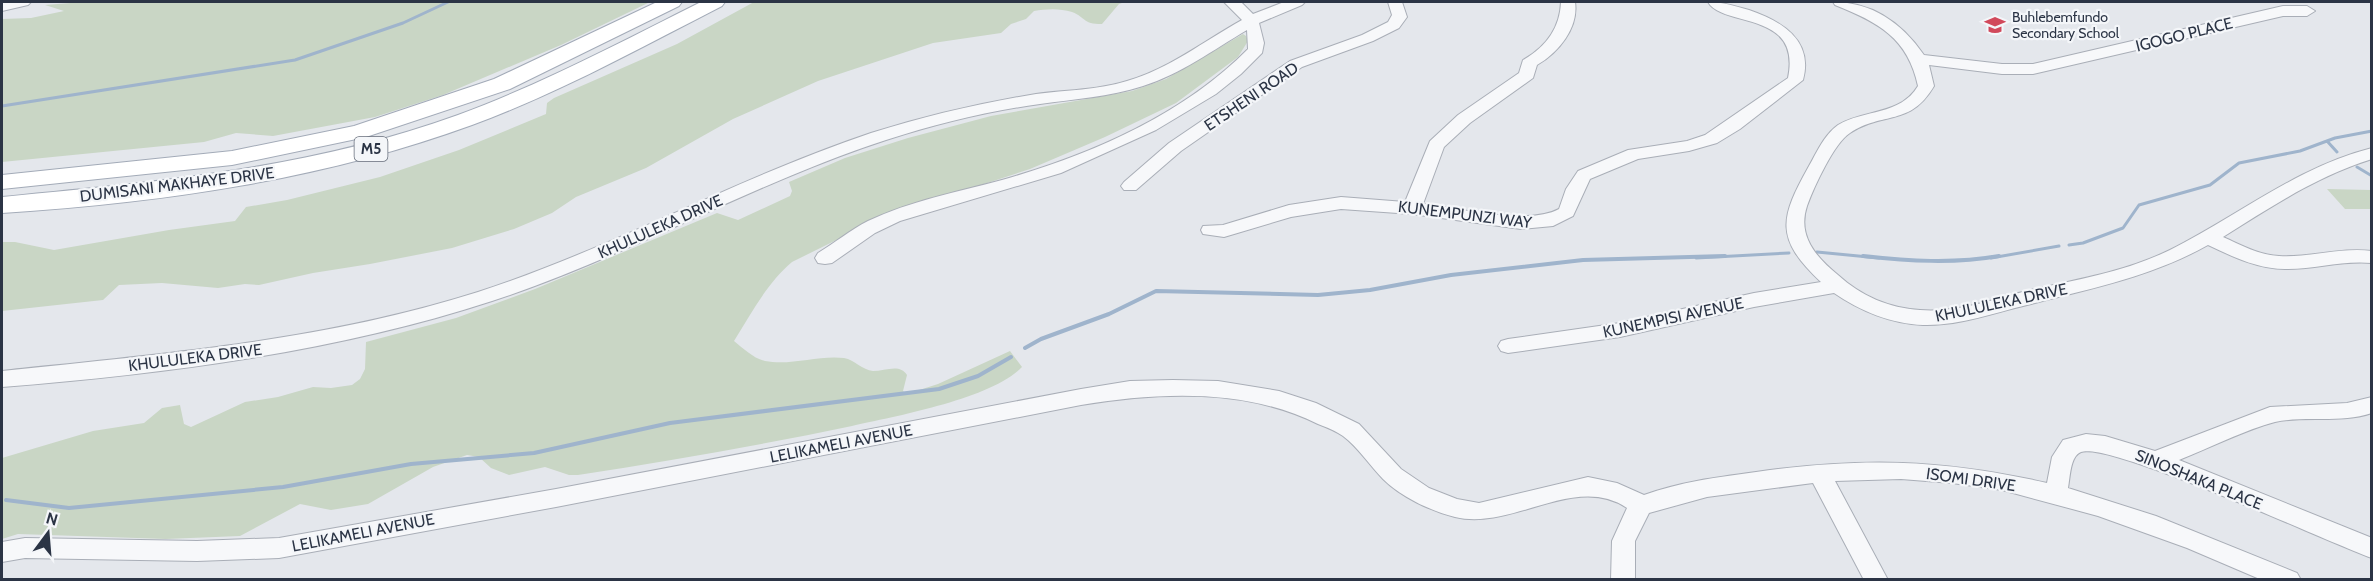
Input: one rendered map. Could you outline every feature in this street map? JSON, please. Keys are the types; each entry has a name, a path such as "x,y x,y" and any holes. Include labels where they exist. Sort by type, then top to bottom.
{"main road":[{"name":"DUMISANI MAKHAYE DRIVE","path":"2,182 221,160 296,147 358,132 439,107 502,84 672,2"},
{"name":"DUMISANI MAKHAYE DRIVE","path":"2,205 204,184 306,165 373,148 464,120 521,98 592,65 715,2"}],"street":[{"path":"2,6 23,2"},
{"path":"825,258 872,226 891,218 966,194 1026,179 1076,161 1169,116 1231,75 1256,50 1258,41 1250,20 1244,11 1231,2"},
{"name":"KHULULEKA DRIVE","path":"2,379 303,342 417,317 485,297 554,272 774,175 882,136 930,121 990,108 1142,82 1178,65 1250,20 1297,2"},
{"name":"ETSHENI ROAD","path":"1130,186 1175,147 1296,64 1350,45 1394,25 1400,19 1400,12 1395,2"},
{"path":"1412,208 1436,145 1464,119 1527,75 1528,63 1547,52 1561,30 1569,11 1568,2"},
{"name":"KUNEMPUNZI WAY","path":"1210,230 1224,231 1312,206 1341,203 1412,208 1521,223 1553,220 1567,212 1575,189 1584,175 1634,154 1702,142 1734,125 1795,80 1798,70 1796,48 1793,40 1785,31 1715,2"},
{"path":"1840,2 1886,23 1911,46 1920,59"},
{"name":"IGOGO PLACE","path":"1920,59 2002,69 2033,69 2283,11 2307,12"},
{"name":"KHULULEKA DRIVE","path":"1920,59 1926,86 1922,95 1904,109 1857,122 1842,129 1834,138 1799,204 1794,224 1799,242 1810,259 1837,286 1886,311 1907,316 1937,317 1964,313 2128,273 2175,255 2304,178 2336,164 2372,153"},
{"path":"2207,237 2274,263 2289,263 2343,254 2372,257"},
{"name":"KUNEMPISI AVENUE","path":"1508,346 1620,330 1754,300 1837,286"},
{"name":"LELIKAMELI AVENUE","path":"2,552 25,548 197,551 279,548 556,498 1081,397 1155,388 1218,389 1249,393 1279,399 1308,409 1351,430 1393,475 1412,488 1440,504 1455,508 1479,512 1588,486 1604,487 1634,499 1641,506"},
{"path":"2156,460 2270,415 2287,411 2332,413 2363,409 2372,405"},
{"name":"SINOSHAKA PLACE","path":"2056,493 2063,458 2071,446 2086,442 2105,444 2156,460 2372,548"},
{"name":"ISOMI DRIVE","path":"1641,506 1671,494 1698,488 1819,473 1865,470 1934,472 2003,482 2056,493 2144,520 2289,579"},
{"path":"1819,473 1876,579"},
{"path":"1623,579 1621,555 1627,526 1641,506"}],"green space":[{"path":"83,2 650,2 561,45 443,95 375,117 273,136 236,133 204,142 2,162 2,19 31,18 64,11 45,5"},
{"path":"754,2 1125,2 1119,4 1102,24 1088,22 1077,14 1067,11 1053,9 1034,11 1026,19 1011,24 1001,33 933,43 818,81 733,119 646,168 576,197 552,213 514,229 452,248 259,285 245,284 218,288 162,283 119,285 103,300 2,311 2,242 15,242 54,250 235,221 246,207 287,200 380,177 459,150 546,114 547,103 554,98 677,44"},
{"path":"1243,34 1248,41 1238,57 1176,103 1030,169 883,217 792,262 767,289 734,341 765,361 785,362 834,357 844,358 873,371 900,369 907,375 903,391 907,394 938,384 1010,351 1022,367 989,388 942,405 852,426 784,440 578,475 569,475 545,467 509,475 491,468 479,457 467,455 433,467 368,504 331,510 300,504 240,536 166,539 18,534 2,539 2,458 93,431 144,423 162,408 180,405 184,424 191,427 245,402 278,397 313,387 331,388 352,385 360,379 365,369 366,342 456,318 535,289 717,213 738,220 790,196 792,191 789,182 845,158 908,138 991,116 1132,91 1166,79"},
{"path":"2327,189 2371,190 2371,209 2345,209"}],"waterway":[{"path":"2,106 295,60 403,23 448,2"},
{"path":"2069,245 2083,243 2123,228 2139,205 2210,185 2239,163 2300,151 2335,138 2372,131"},
{"path":"2327,141 2337,152"},
{"path":"2357,167 2372,176"},
{"path":"1991,258 2059,246"},
{"path":"1817,252 1879,258"},
{"path":"1696,258 1789,253"},
{"path":"1025,348 1041,339 1109,314 1156,291 1318,295 1370,290 1451,275 1583,260 1725,256"},
{"path":"1863,256 1931,261 1999,256"},
{"path":"6,500 69,508 283,487 411,464 534,453 670,423 939,389 978,376 1011,357"}],"place":[{"name":"Buhlebemfundo Secondary School","path":"1995,25"}]}
